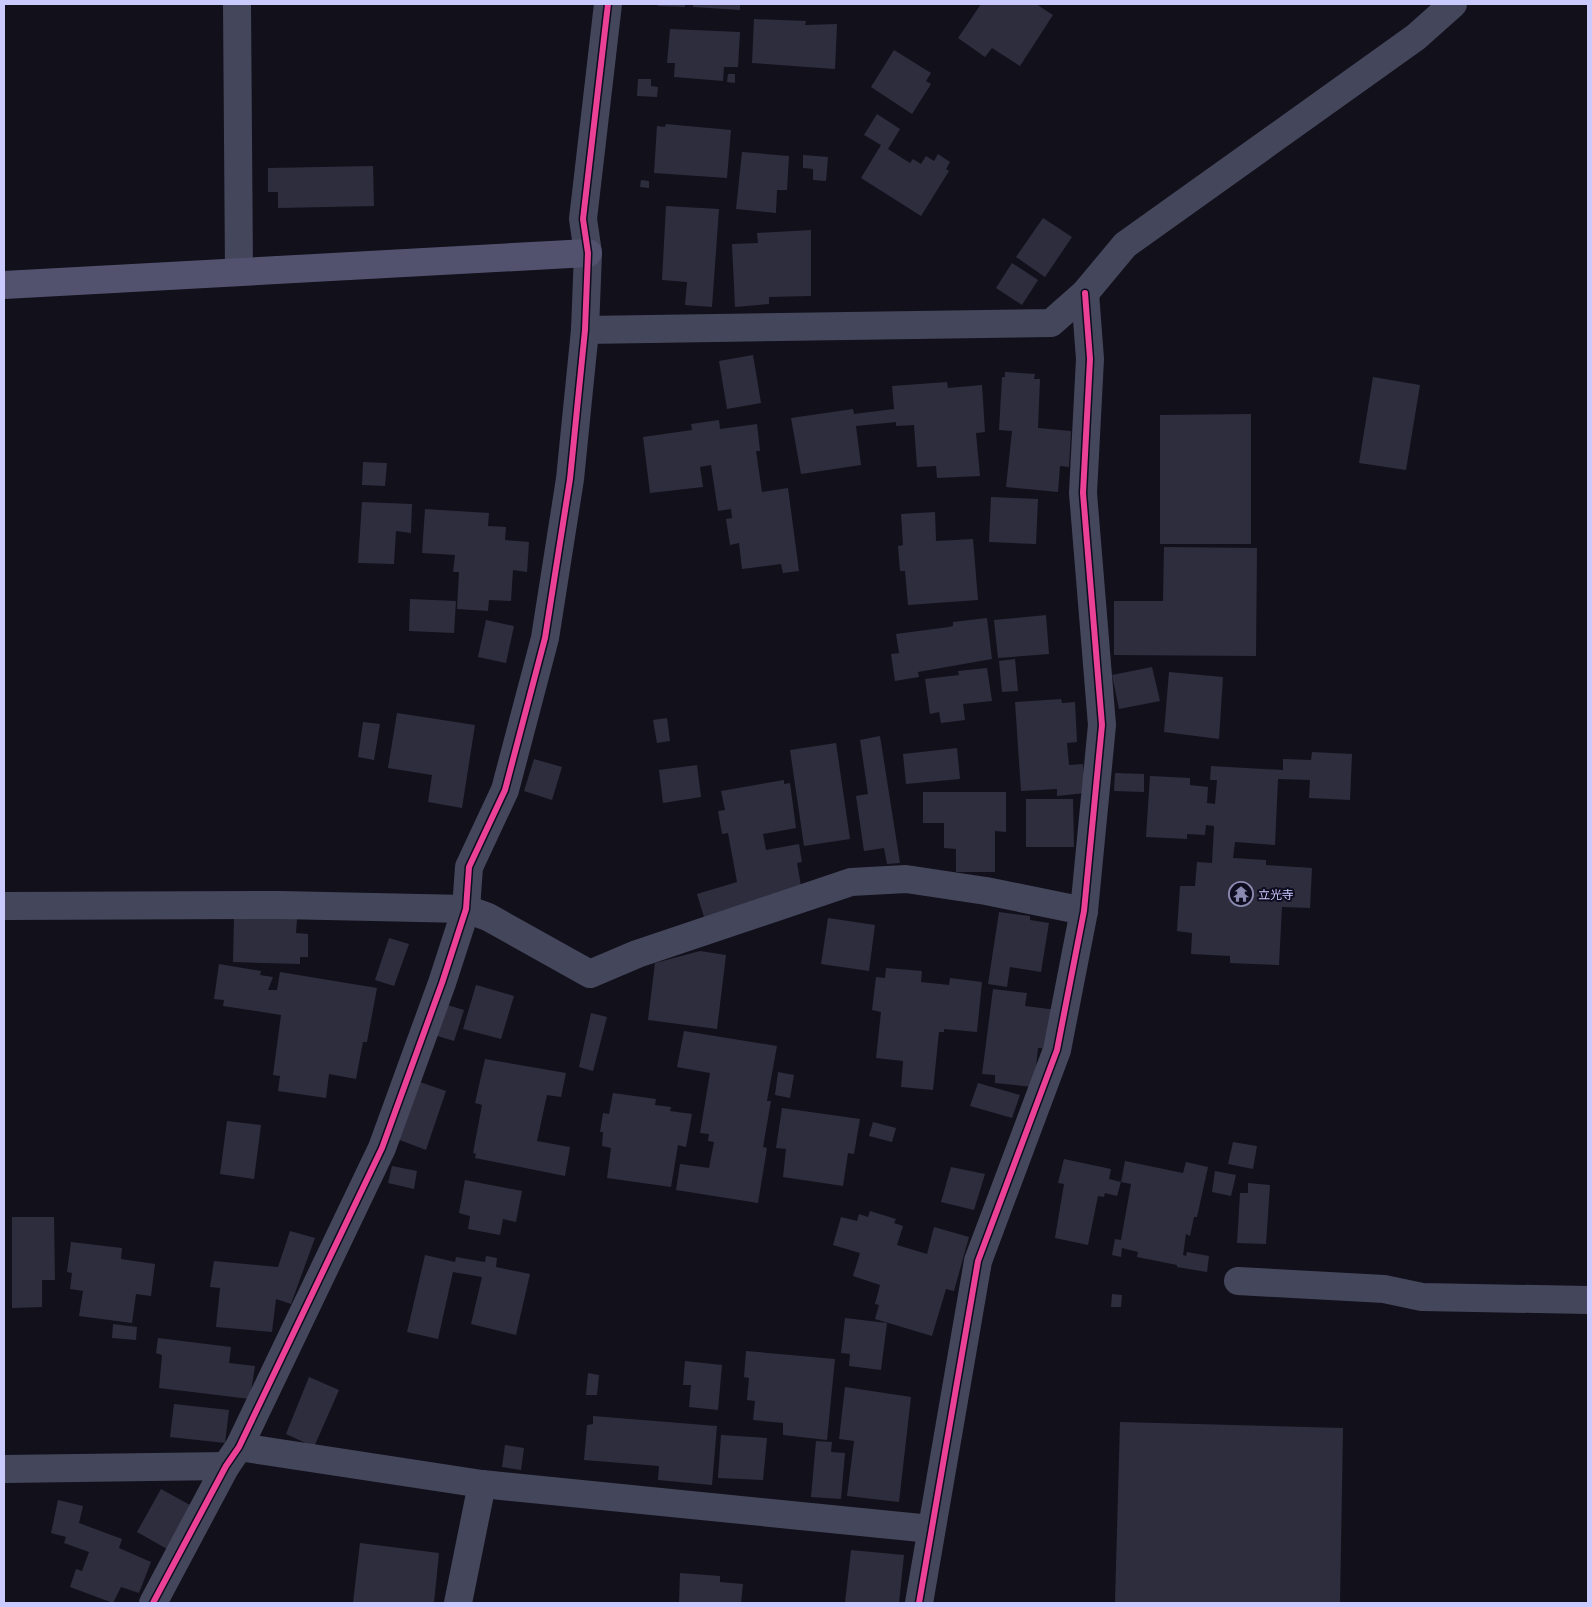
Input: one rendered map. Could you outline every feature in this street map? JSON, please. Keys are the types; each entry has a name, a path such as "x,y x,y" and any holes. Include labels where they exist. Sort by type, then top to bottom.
{"street":[{"path":"237,4 239,272"},
{"path":"153,1603 232,1456 382,1148 424,1034 466,909 469,867 505,790 545,638 570,479 585,330 588,254 583,219 608,4"},
{"path":"585,330 1051,323 1084,293 1124,245 1416,37 1453,4"},
{"path":"4,285 588,254"},
{"path":"920,1603 931,1529 978,1261 1058,1050 1084,910 1102,725 1083,493 1090,359 1084,293"},
{"path":"4,906 280,905 466,909 488,917 590,974 636,954 851,882 906,879 986,891 1084,910"},
{"path":"1238,1281 1384,1289 1422,1297 1588,1300"},
{"path":"4,1469 232,1456 482,1484 931,1529"},
{"path":"458,1603 482,1484"}],"building":[{"path":"658,4 685,4 685,7 658,6"},
{"path":"693,4 740,4 740,10 693,7"},
{"path":"981,4 1036,4 1053,15 1020,66 992,48 985,57 958,38"},
{"path":"754,19 806,21 805,25 837,24 835,69 752,63"},
{"path":"670,29 740,32 738,67 724,67 723,81 674,77 675,63 667,63"},
{"path":"894,50 931,73 926,81 931,84 912,114 871,87"},
{"path":"728,74 735,74 735,83 727,82"},
{"path":"638,79 651,79 651,86 658,87 657,97 637,96"},
{"path":"877,114 900,129 888,149 910,163 913,159 921,164 926,156 934,161 938,154 950,162 946,169 949,171 921,216 861,178 881,145 864,135"},
{"path":"666,124 731,130 727,178 654,173 657,126 665,127"},
{"path":"742,152 789,156 787,190 777,190 776,213 736,209"},
{"path":"803,155 828,157 826,181 813,180 813,169 803,168"},
{"path":"373,166 374,206 278,208 278,192 268,192 268,168"},
{"path":"641,180 649,181 649,188 640,187"},
{"path":"666,206 719,209 712,307 685,305 687,282 662,280"},
{"path":"1043,218 1072,237 1045,277 1016,257"},
{"path":"811,230 811,296 769,297 769,304 735,307 732,244 758,243 757,233"},
{"path":"1012,263 1038,280 1022,305 996,288"},
{"path":"753,355 761,403 727,409 719,361"},
{"path":"1005,372 1035,374 1034,379 1040,379 1038,428 1071,431 1069,467 1060,466 1058,492 1006,487 1012,431 999,430 1002,377 1005,377"},
{"path":"1373,377 1420,385 1406,470 1359,463"},
{"path":"947,382 948,388 982,385 985,432 976,433 980,476 937,478 936,466 917,467 914,425 896,426 896,422 856,426 861,465 801,474 791,418 853,409 854,414 894,409 892,386"},
{"path":"1251,414 1251,544 1160,544 1160,415"},
{"path":"719,420 720,429 757,424 760,451 756,451 762,492 788,488 799,571 783,573 781,564 742,569 739,543 730,545 726,519 732,518 731,509 718,511 711,465 700,467 703,487 650,493 643,437 692,430 691,424"},
{"path":"363,462 387,463 385,486 362,485"},
{"path":"991,497 1038,499 1036,544 989,542"},
{"path":"362,502 412,504 411,533 396,531 394,564 358,563"},
{"path":"425,509 489,513 488,526 506,527 505,540 529,542 527,572 513,570 511,601 489,600 488,611 457,609 459,572 453,572 455,555 422,553"},
{"path":"935,512 936,541 973,539 978,600 908,605 905,571 900,571 898,546 903,545 901,514"},
{"path":"1164,547 1257,548 1256,656 1114,655 1114,601 1163,601"},
{"path":"410,599 456,601 454,633 409,631"},
{"path":"1046,615 1049,654 998,658 994,620"},
{"path":"987,618 992,659 918,672 919,677 895,681 891,654 899,653 896,634 949,627 953,626 953,622"},
{"path":"486,620 514,626 506,663 478,657"},
{"path":"1015,659 1018,691 1002,692 999,661"},
{"path":"1152,667 1160,701 1119,709 1112,675"},
{"path":"987,668 992,701 963,704 965,720 941,723 939,712 930,714 925,679 959,675 958,671"},
{"path":"1169,672 1223,677 1219,739 1164,732"},
{"path":"1061,699 1062,703 1075,702 1077,742 1067,743 1069,765 1083,764 1085,793 1057,796 1057,789 1021,791 1015,702"},
{"path":"397,713 475,725 462,808 428,802 432,775 388,768"},
{"path":"667,718 670,741 657,743 653,720"},
{"path":"363,722 380,724 374,760 358,757"},
{"path":"880,736 900,863 887,864 884,848 864,851 856,796 868,794 860,740"},
{"path":"836,743 850,839 804,846 790,750"},
{"path":"957,748 960,779 906,784 903,754"},
{"path":"1312,752 1352,754 1350,800 1309,798 1310,780 1278,779 1275,845 1235,842 1233,858 1266,860 1266,865 1312,868 1310,908 1282,907 1279,965 1230,963 1230,956 1191,954 1192,933 1177,931 1180,886 1195,886 1197,862 1212,863 1214,826 1206,825 1205,835 1187,834 1187,839 1146,837 1150,776 1190,778 1190,785 1208,787 1207,803 1215,804 1217,780 1210,780 1211,766 1283,770 1283,759 1311,760"},
{"path":"534,759 562,767 552,800 524,791"},
{"path":"697,765 701,797 663,803 659,770"},
{"path":"1115,773 1144,774 1144,792 1114,791"},
{"path":"784,780 784,784 790,783 796,828 763,834 766,850 799,844 802,862 797,863 801,886 704,917 697,894 737,882 728,833 722,834 718,811 725,810 721,791"},
{"path":"923,792 1006,792 1006,832 995,831 995,872 956,872 956,849 944,848 944,823 923,823"},
{"path":"1026,799 1073,799 1074,847 1026,847"},
{"path":"999,912 1030,916 1030,920 1049,923 1041,972 1010,967 1007,987 988,984"},
{"path":"234,917 297,919 296,933 308,934 308,957 300,957 300,964 233,962"},
{"path":"828,918 875,925 869,971 821,964"},
{"path":"389,938 409,944 394,986 375,980"},
{"path":"700,951 726,955 717,1029 648,1020 655,963"},
{"path":"219,964 261,971 260,975 273,977 268,990 277,990 280,972 377,988 367,1042 363,1042 356,1079 329,1074 326,1098 278,1091 280,1076 273,1075 281,1015 223,1006 224,1000 214,999"},
{"path":"886,968 922,971 921,982 949,985 950,978 982,982 977,1032 944,1029 944,1032 939,1032 933,1090 901,1087 903,1061 876,1058 881,1012 872,1010 876,977 885,978"},
{"path":"476,985 514,996 501,1039 463,1029"},
{"path":"993,989 1027,993 1025,1006 1057,1010 1051,1049 1038,1048 1034,1087 995,1083 995,1075 982,1074"},
{"path":"441,1003 464,1010 454,1041 431,1034"},
{"path":"591,1013 607,1017 593,1071 579,1067"},
{"path":"684,1031 777,1046 767,1101 771,1101 763,1147 767,1148 758,1203 676,1190 680,1164 709,1168 714,1142 708,1141 709,1134 700,1133 710,1073 677,1067"},
{"path":"485,1059 566,1073 561,1097 547,1095 537,1141 570,1147 565,1176 475,1158 476,1154 473,1153 482,1105 475,1103"},
{"path":"778,1072 794,1075 790,1098 775,1095"},
{"path":"417,1081 446,1091 426,1150 397,1139"},
{"path":"978,1083 1020,1095 1012,1118 970,1106"},
{"path":"613,1093 656,1099 655,1105 671,1107 670,1111 692,1114 686,1147 678,1145 671,1187 607,1178 611,1148 602,1146 603,1132 600,1132 603,1113 609,1114"},
{"path":"782,1108 860,1119 854,1154 848,1153 843,1186 783,1177 786,1149 776,1148"},
{"path":"227,1121 261,1125 254,1179 220,1174"},
{"path":"873,1122 896,1128 892,1142 869,1136"},
{"path":"1233,1142 1257,1146 1253,1169 1228,1164"},
{"path":"1064,1159 1111,1169 1109,1179 1121,1182 1117,1196 1105,1193 1104,1197 1098,1196 1088,1245 1055,1238 1064,1184 1058,1183"},
{"path":"1125,1161 1183,1173 1186,1162 1208,1167 1197,1217 1194,1217 1190,1236 1186,1234 1183,1255 1186,1256 1187,1252 1209,1256 1207,1272 1137,1257 1138,1252 1122,1248 1121,1257 1112,1255 1115,1239 1121,1240 1131,1184 1121,1182"},
{"path":"392,1166 417,1171 414,1189 388,1183"},
{"path":"951,1167 985,1174 974,1210 941,1202"},
{"path":"1215,1171 1236,1175 1231,1196 1212,1192"},
{"path":"465,1180 522,1191 516,1222 503,1219 500,1235 468,1229 470,1216 459,1213"},
{"path":"1248,1183 1270,1185 1266,1244 1237,1243 1240,1193 1248,1193"},
{"path":"870,1211 896,1219 894,1223 903,1226 897,1245 927,1254 934,1227 969,1237 954,1291 946,1289 932,1336 875,1319 879,1305 875,1304 880,1285 853,1276 860,1253 833,1245 841,1217 857,1221 859,1214 868,1217"},
{"path":"12,1217 54,1217 55,1280 42,1280 42,1307 12,1308"},
{"path":"290,1231 315,1238 291,1304 276,1299 272,1332 216,1327 220,1288 210,1287 214,1261 278,1267"},
{"path":"71,1242 122,1248 121,1259 155,1264 151,1296 136,1294 132,1323 79,1316 83,1291 70,1289 72,1273 67,1272"},
{"path":"425,1255 455,1262 456,1257 485,1262 486,1256 497,1258 496,1267 530,1274 516,1335 471,1324 482,1277 453,1272 438,1339 407,1332"},
{"path":"1112,1294 1122,1295 1121,1307 1111,1307"},
{"path":"845,1318 887,1323 881,1370 849,1366 850,1354 841,1353"},
{"path":"113,1324 137,1327 136,1340 112,1338"},
{"path":"158,1338 231,1347 229,1363 255,1366 250,1399 159,1388 162,1355 156,1353"},
{"path":"746,1351 835,1359 827,1440 783,1435 783,1423 753,1420 755,1401 747,1400 749,1378 744,1377"},
{"path":"685,1361 722,1365 718,1410 689,1407 691,1385 683,1385"},
{"path":"588,1373 599,1375 597,1395 586,1395"},
{"path":"309,1377 339,1390 314,1447 286,1434"},
{"path":"845,1387 911,1397 899,1502 847,1496 854,1441 839,1439"},
{"path":"174,1404 229,1410 225,1443 170,1437"},
{"path":"593,1416 717,1426 712,1485 658,1480 659,1466 584,1460 587,1425 593,1424"},
{"path":"1120,1422 1343,1428 1340,1603 1115,1603"},
{"path":"721,1435 767,1438 763,1480 718,1478"},
{"path":"816,1441 832,1442 831,1452 845,1453 841,1499 811,1497"},
{"path":"505,1445 524,1448 521,1470 502,1467"},
{"path":"161,1489 190,1505 167,1549 137,1532"},
{"path":"58,1500 83,1506 79,1523 122,1539 119,1548 151,1562 139,1593 121,1587 113,1603 70,1587 76,1569 82,1571 89,1552 64,1543 66,1537 51,1533"},
{"path":"360,1543 439,1553 434,1603 353,1603"},
{"path":"851,1550 904,1555 899,1603 845,1603"},
{"path":"680,1573 720,1576 720,1582 743,1584 741,1603 679,1603"}],"cycle path":[{"path":"153,1603 226,1466 239,1447 382,1148 442,983 466,909 469,867 505,790 545,638 570,479 585,330 588,253 583,219 608,4"},
{"path":"919,1603 978,1261 1057,1050 1084,911 1102,725 1083,493 1090,359 1085,293"}],"place":[{"name":"立光寺","path":"1241,894"}]}
